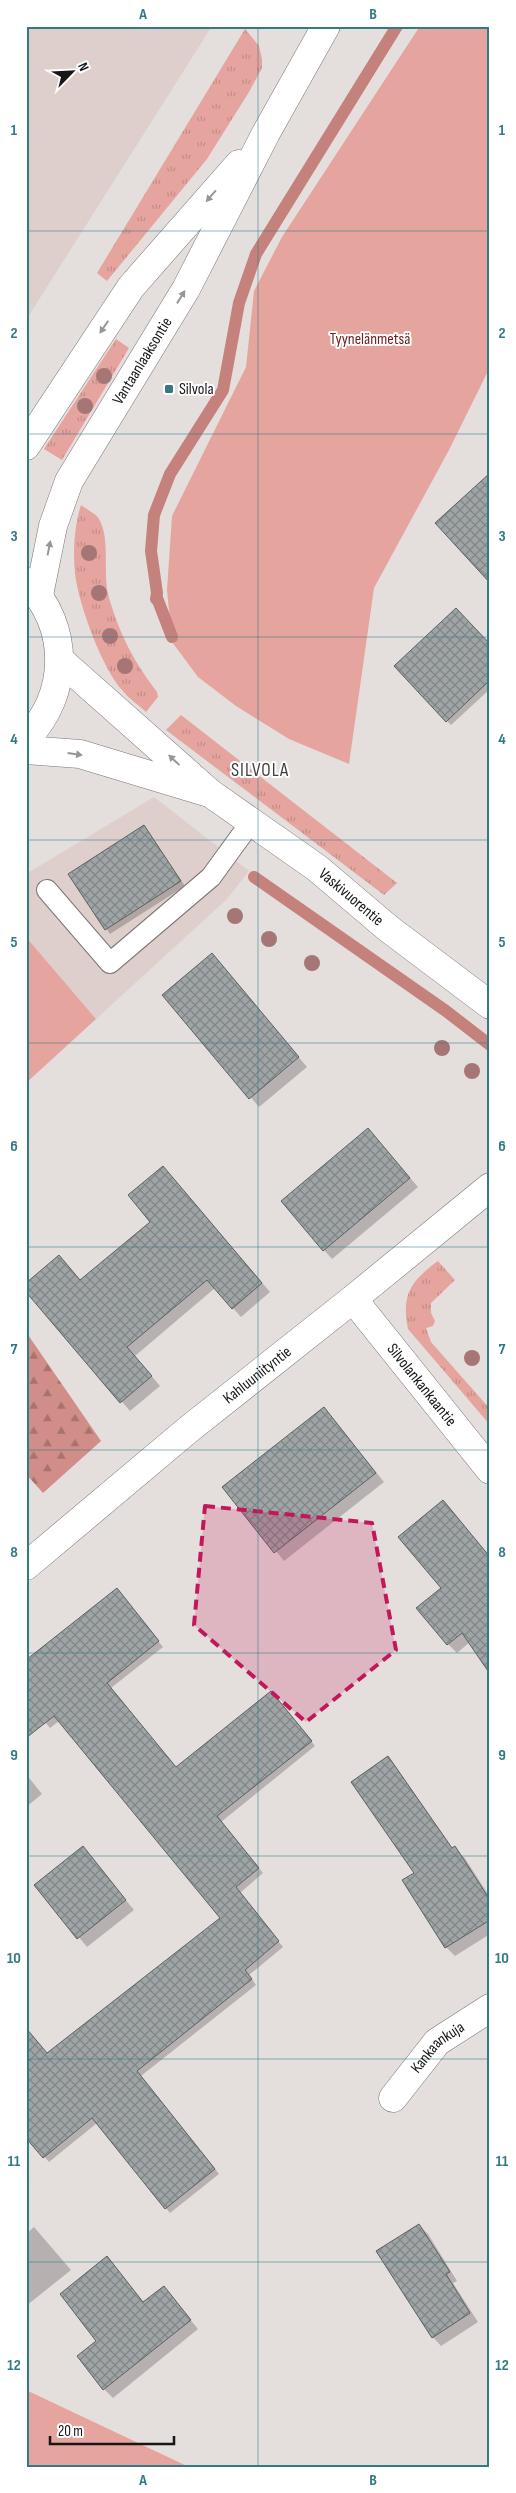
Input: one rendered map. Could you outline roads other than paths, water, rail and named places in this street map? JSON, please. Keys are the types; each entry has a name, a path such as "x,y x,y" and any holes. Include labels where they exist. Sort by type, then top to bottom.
{"street":[{"name":"Vantaanlaaksontie","path":"33,588 69,481 186,289 266,133 325,27"},
{"name":"Vantaanlaaksontie","path":"26,446 131,287 266,133"},
{"path":"26,739 41,724 55,694 60,660 54,626 33,588"},
{"name":"Vaskivuorentie","path":"60,660 210,793 317,868 389,929 490,1005"},
{"name":"Vaskivuorentie","path":"26,750 80,754 210,793"},
{"name":"Kahluuniityntie","path":"26,1566 189,1429 353,1299 490,1186"},
{"name":"Silvolankankaantie","path":"353,1299 490,1470"},
{"name":"Kankaankuja","path":"393,2098 437,2042 490,2008"}],"lane":[{"path":"47,890 110,963 211,878 251,822"}],"waterway":[{"path":"156,599 157,593 151,551 154,515 170,474 223,390 239,303 256,254 397,26"},
{"path":"157,598 172,637"},
{"path":"254,877 446,1011 490,1045"}],"place":[{"name":"Silvola","path":"169,389"}],"district":[{"name":"SILVOLA","path":"260,770"}],"park label":[{"name":"Tyynelänmetsä","path":"370,339"}]}
